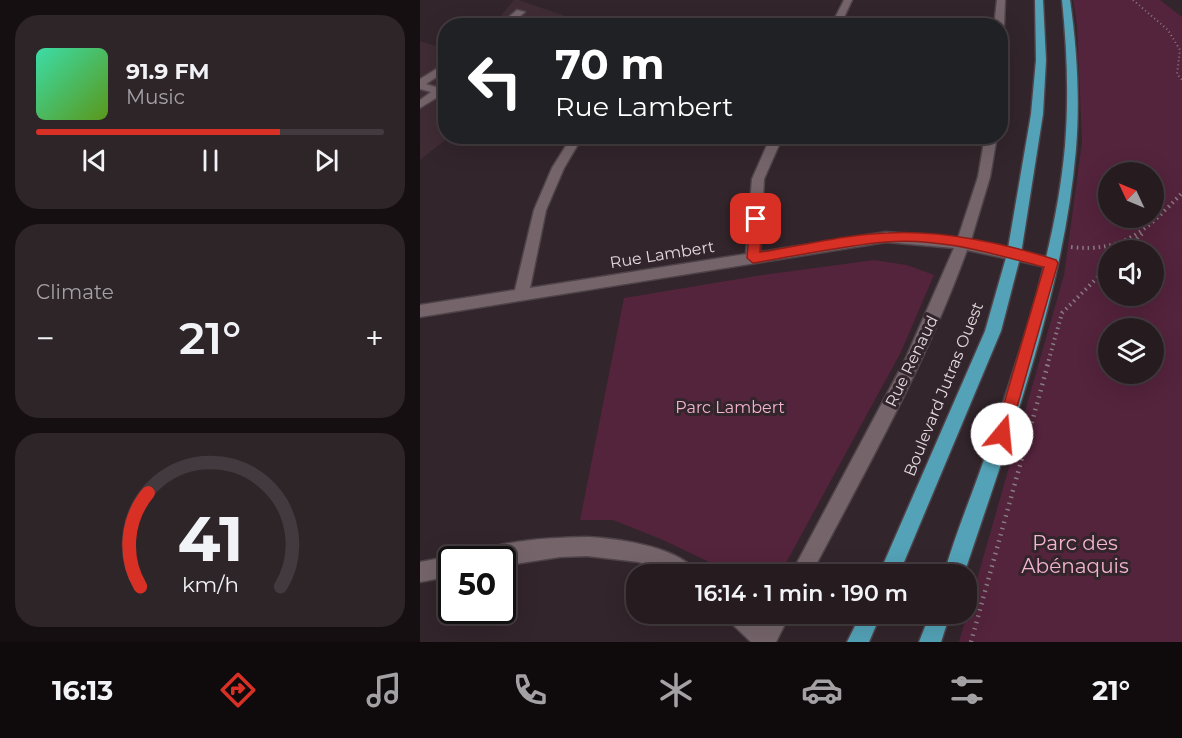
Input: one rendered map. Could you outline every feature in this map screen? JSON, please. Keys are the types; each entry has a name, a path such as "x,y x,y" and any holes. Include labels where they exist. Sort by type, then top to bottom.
{"main road":[{"name":"Boulevard Jutras Ouest","path":"893,564 993,331 1014,254 1037,114 1041,60 1039,0"},
{"path":"957,564 1002,434 1051,263 1066,186 1072,125 1073,69 1066,0"},
{"path":"858,642 866,624"},
{"path":"930,642 936,624"}],"street":[{"path":"839,18 848,0"},
{"path":"1000,18 1001,0"},
{"path":"512,18 520,12"},
{"path":"420,85 438,72"},
{"path":"420,85 438,91"},
{"path":"420,105 438,94"},
{"path":"521,295 540,210 558,168 573,144"},
{"path":"753,258 758,179 773,144"},
{"name":"Rue Renaud","path":"806,564 912,365 964,243 981,185 989,144"},
{"name":"Rue Lambert","path":"420,311 886,237 964,243 1051,263"},
{"path":"516,554 546,548 587,546 634,551 667,564"},
{"path":"420,572 438,569"},
{"path":"747,624 766,641 775,624"}],"path":[{"path":"1133,0 1168,30 1180,50 1177,74 1182,80"},
{"path":"1136,240 1182,193"},
{"path":"1051,263 1070,246 1092,251 1132,238 1148,229"},
{"path":"971,642 1062,313 1098,277"}],"shaded area":[{"path":"514,0 519,0 571,18 499,18"},
{"path":"420,41 438,47 438,144 440,144 420,160"}],"green space":[{"name":"Parc des Abénaquis","path":"1073,0 1160,0 1182,17 1182,642 959,642 964,624 977,624 977,579 1064,275 1082,142 1077,26"},
{"name":"Parc Lambert","path":"874,260 907,265 934,275 901,352 785,564 713,564 663,540 613,520 580,520 624,298 762,275"}],"route":[{"path":"756,219 753,258 886,237 964,243 1051,263 1028,350 1002,434"}]}
